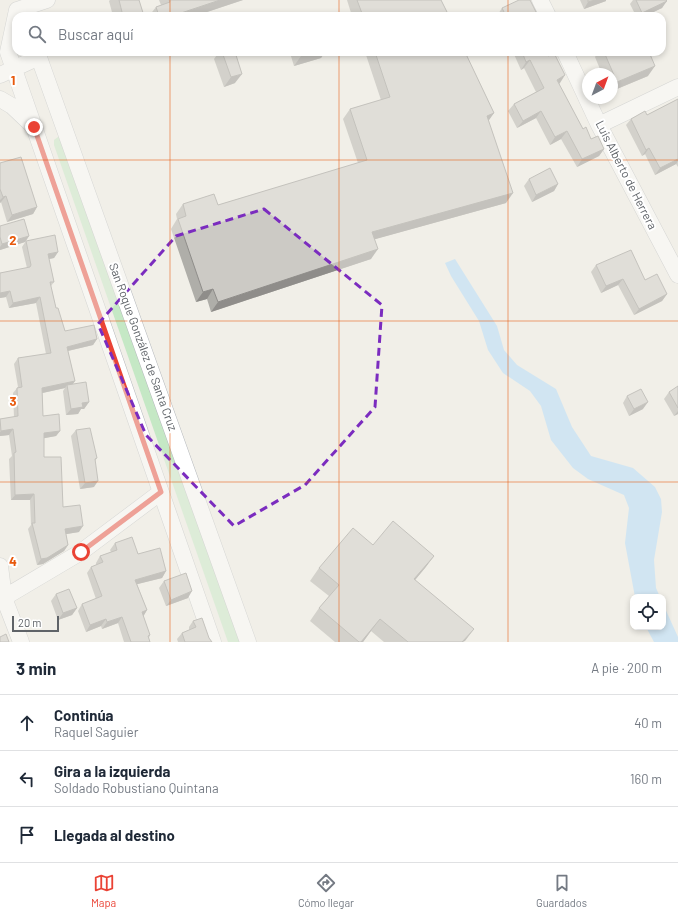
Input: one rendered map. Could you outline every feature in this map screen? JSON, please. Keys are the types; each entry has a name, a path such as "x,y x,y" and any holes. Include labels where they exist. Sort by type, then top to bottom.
{"street":[{"path":"17,8 47,0"},
{"path":"540,0 546,12"},
{"path":"12,33 8,53 7,72 34,127 213,642"},
{"path":"7,72 36,56"},
{"name":"San Roque González de Santa Cruz","path":"38,56 248,642"},
{"name":"Luis Alberto de Herrera","path":"567,56 599,124 678,275"},
{"path":"599,124 678,87"},
{"path":"0,99 12,106 34,127"},
{"path":"2,599 81,552 161,492"},
{"path":"0,566 2,599 20,642"}],"highlighted area":[{"path":"264,209 382,305 375,407 305,485 234,526 146,435 98,324 176,236"}],"green space":[{"path":"58,137 61,138 243,642 228,642 54,145 54,140"}],"water":[{"path":"455,259 497,326 504,350 517,365 556,389 572,427 591,456 633,468 655,487 661,499 662,512 654,560 656,588 659,594 634,594 625,543 629,508 624,495 588,479 573,468 551,440 541,406 530,391 503,373 488,350 479,321 451,276 445,263"},
{"path":"666,611 678,637 678,642 654,642 648,630 666,630"}],"building":[{"path":"119,0 139,0 143,12 122,12"},
{"path":"169,0 220,0 184,12 158,12 156,7 170,2"},
{"path":"357,0 441,0 447,12 362,12"},
{"path":"519,0 530,0 536,12 504,12 502,8"},
{"path":"636,0 667,1 644,12 642,12"},
{"path":"223,56 236,56 242,74 231,77"},
{"path":"376,56 467,56 494,113 487,116 513,193 372,232 378,249 218,302 213,289 203,292 178,219 186,216 183,204 214,194 218,205 367,160 350,109 390,97"},
{"path":"524,56 556,56 565,75 557,80 583,129 586,127 591,139 598,136 604,149 582,159 567,131 555,137 541,111 523,121 514,104 544,88 530,60 526,62"},
{"path":"606,56 651,56 655,66 618,82 618,68 611,68"},
{"path":"678,99 678,159 660,168 649,148 646,150 631,119 645,111 647,115"},
{"path":"21,157 37,207 12,215 6,196 3,197 0,189 0,163"},
{"path":"550,168 558,184 536,195 529,179"},
{"path":"24,219 29,236 2,244 0,237 0,226"},
{"path":"55,235 58,252 48,254 54,282 50,282 56,308 58,308 65,331 94,325 97,339 67,347 75,381 42,388 43,416 59,414 60,431 44,433 44,457 61,457 63,507 80,505 83,526 65,529 68,545 47,558 41,559 32,523 35,523 34,494 15,495 14,453 16,452 13,429 1,431 0,419 18,416 17,388 22,387 18,358 51,353 40,297 13,303 10,291 0,293 0,273 30,267 31,265 26,241"},
{"path":"631,250 645,280 657,274 667,294 639,309 623,279 606,286 596,265"},
{"path":"86,382 89,402 82,403 83,407 71,409 67,385"},
{"path":"678,386 678,408 669,392"},
{"path":"641,389 648,402 634,409 627,396"},
{"path":"90,428 97,458 95,459 98,481 85,483 76,430"},
{"path":"393,521 434,556 414,579 474,629 462,642 408,642 380,619 361,642 359,642 319,608 339,585 319,568 353,528 373,545"},
{"path":"132,537 138,554 160,548 166,571 135,580 147,610 142,612 150,635 148,636 150,642 131,642 122,617 107,622 106,619 90,625 82,604 102,596 91,567 103,562 100,556 117,550 115,543"},
{"path":"186,573 192,591 171,600 164,581"},
{"path":"69,589 77,608 63,613 56,594"},
{"path":"202,618 209,638 212,642 185,642 182,633 196,627 193,621"},
{"path":"6,634 9,642 0,642 0,637"}],"route":[{"path":"34,127 161,492 111,532 81,552"}]}
